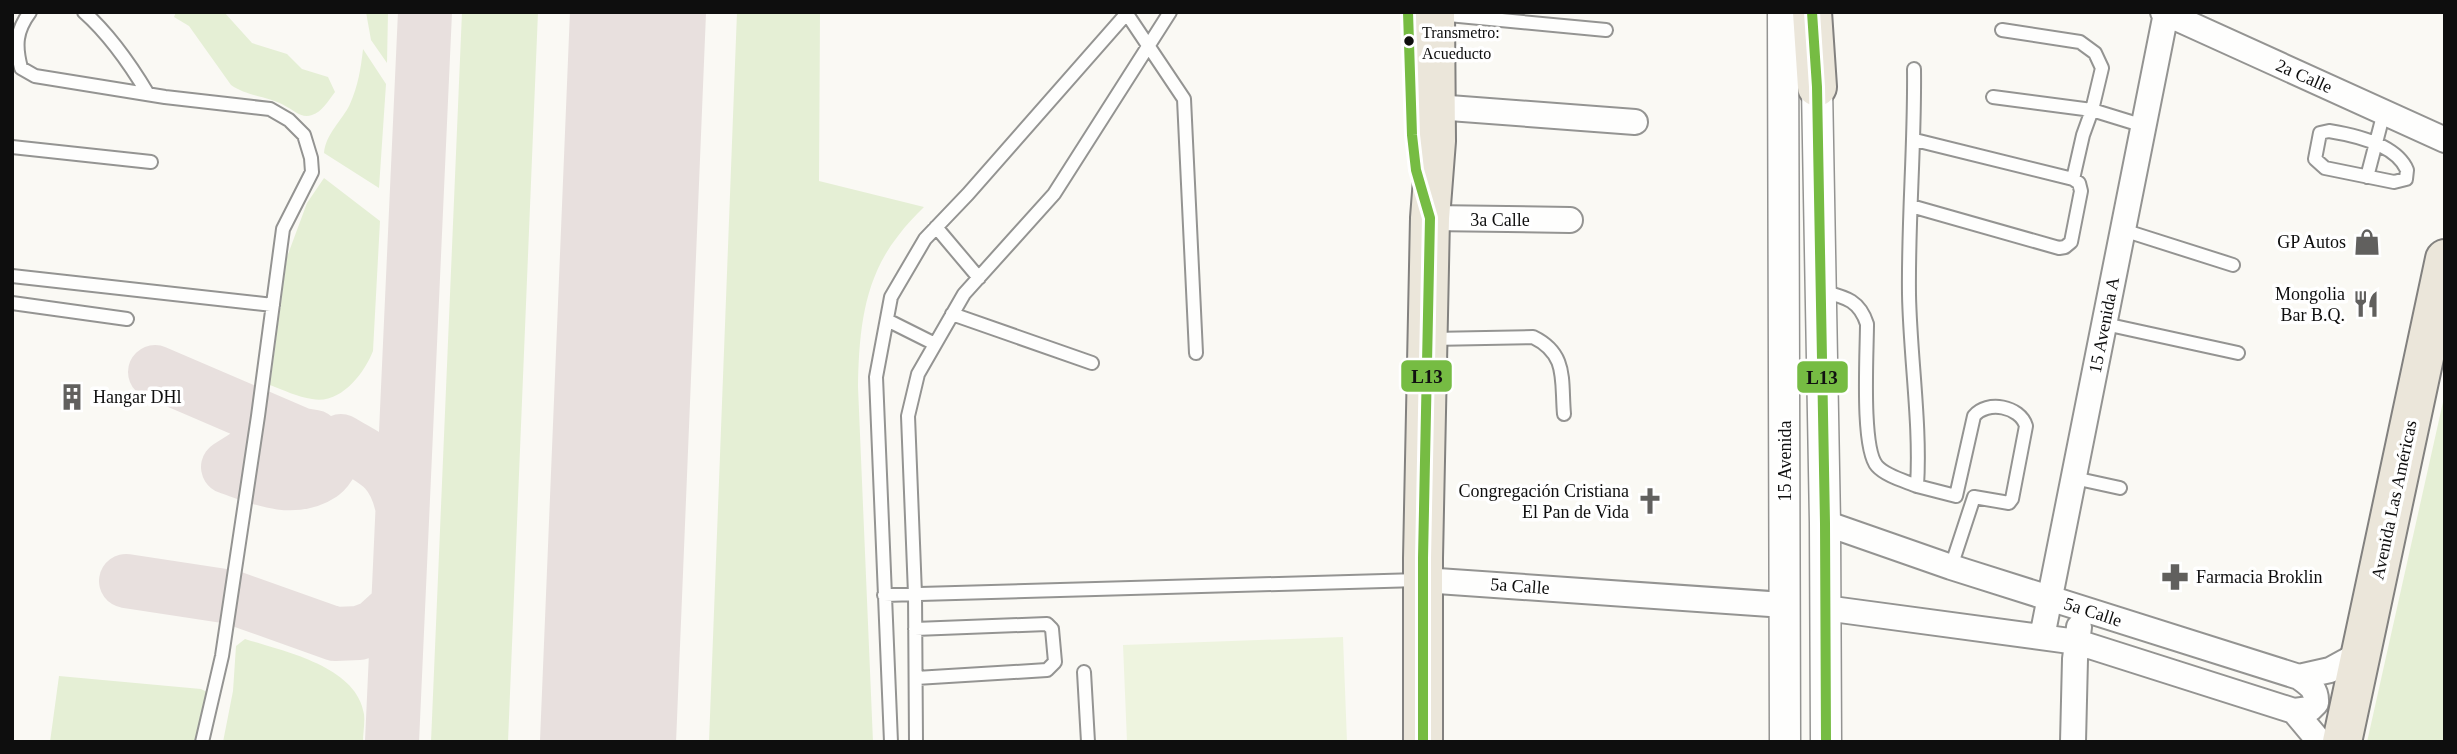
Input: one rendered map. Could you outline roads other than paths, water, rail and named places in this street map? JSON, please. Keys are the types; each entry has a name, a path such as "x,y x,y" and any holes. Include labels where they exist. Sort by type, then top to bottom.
{"main road":[{"path":"1812,12 1817,87"},
{"path":"1423,742 1427,339 1430,219 1436,141 1436,107 1426,13"},
{"path":"1426,13 1412,135 1416,170 1430,219"},
{"name":"Avenida Las Américas","path":"2342,738 2445,259"}],"street":[{"name":"15 Avenida","path":"1783,12 1785,741"},
{"path":"1823,12 1817,87 1826,742"},
{"name":"2a Calle","path":"2165,13 2445,140"},
{"name":"15 Avenida A","path":"2042,637 2165,13"},
{"path":"1436,107 1635,122"},
{"name":"3a Calle","path":"1430,219 1570,220"},
{"name":"5a Calle","path":"1825,523 1951,567 2299,677"},
{"name":"5a Calle","path":"1423,580 1785,605"},
{"name":"5a Calle","path":"1825,608 2077,642 2294,711"},
{"path":"2073,742 2077,642 2082,608"},
{"path":"2299,677 2330,670 2365,637"},
{"path":"2294,711 2310,709 2316,703 2314,688 2299,677"},
{"path":"2294,711 2342,738"}],"lane":[{"path":"30,12 21,24 15,61 35,76 148,94 270,108 289,120 304,135 311,158 312,172 283,229 222,656 202,742"},
{"path":"84,12 100,27 132,68 148,94"},
{"path":"916,742 915,594 908,416 918,374 964,294 1054,194 1170,12"},
{"path":"891,742 876,377 891,297 925,239 1128,13 1184,99 1196,353"},
{"path":"1426,13 1606,30"},
{"path":"2002,30 2080,42 2095,53 2102,68 2073,179"},
{"path":"1914,69 1915,141 1909,294 1917,486"},
{"path":"1993,97 2092,110 2144,126"},
{"path":"2367,177 2384,112"},
{"path":"2329,131 2374,143 2404,163 2407,170 2406,179 2393,182 2325,168 2315,159 2320,133 2329,131"},
{"path":"1911,206 2059,248 2071,242 2081,191 2079,183 2073,179 1915,141"},
{"path":"12,147 151,162"},
{"path":"936,227 979,278"},
{"path":"2123,230 2233,265"},
{"path":"12,276 273,305"},
{"path":"1821,291 1847,297 1862,311 1867,324 1868,434 1873,460 1880,469 1929,491 1956,496 1974,497 2003,504 2009,503 2026,426 2024,417 2017,411 1988,406 1979,409 1974,416 1956,496"},
{"path":"12,303 127,319"},
{"path":"953,314 1092,363"},
{"path":"887,320 935,344"},
{"path":"2105,324 2238,353"},
{"path":"1427,339 1533,337 1546,344 1560,360 1564,415"},
{"path":"2074,478 2120,488"},
{"path":"1951,567 1974,497"},
{"path":"884,595 1423,580"},
{"path":"915,629 1047,624 1052,629 1055,662 1047,670 916,678"},
{"path":"1084,672 1088,742"},
{"path":"1772,742 1785,741"}],"place":[{"name":"Transmetro: Acueducto","path":"1409,41"},
{"name":"GP Autos","path":"2367,242"},
{"name":"Mongolia Bar B.Q.","path":"2366,304"},
{"name":"Hangar DHl","path":"72,397"},
{"name":"Congregación Cristiana El Pan de Vida","path":"1650,501"},
{"name":"Farmacia Broklin","path":"2175,577"}]}
